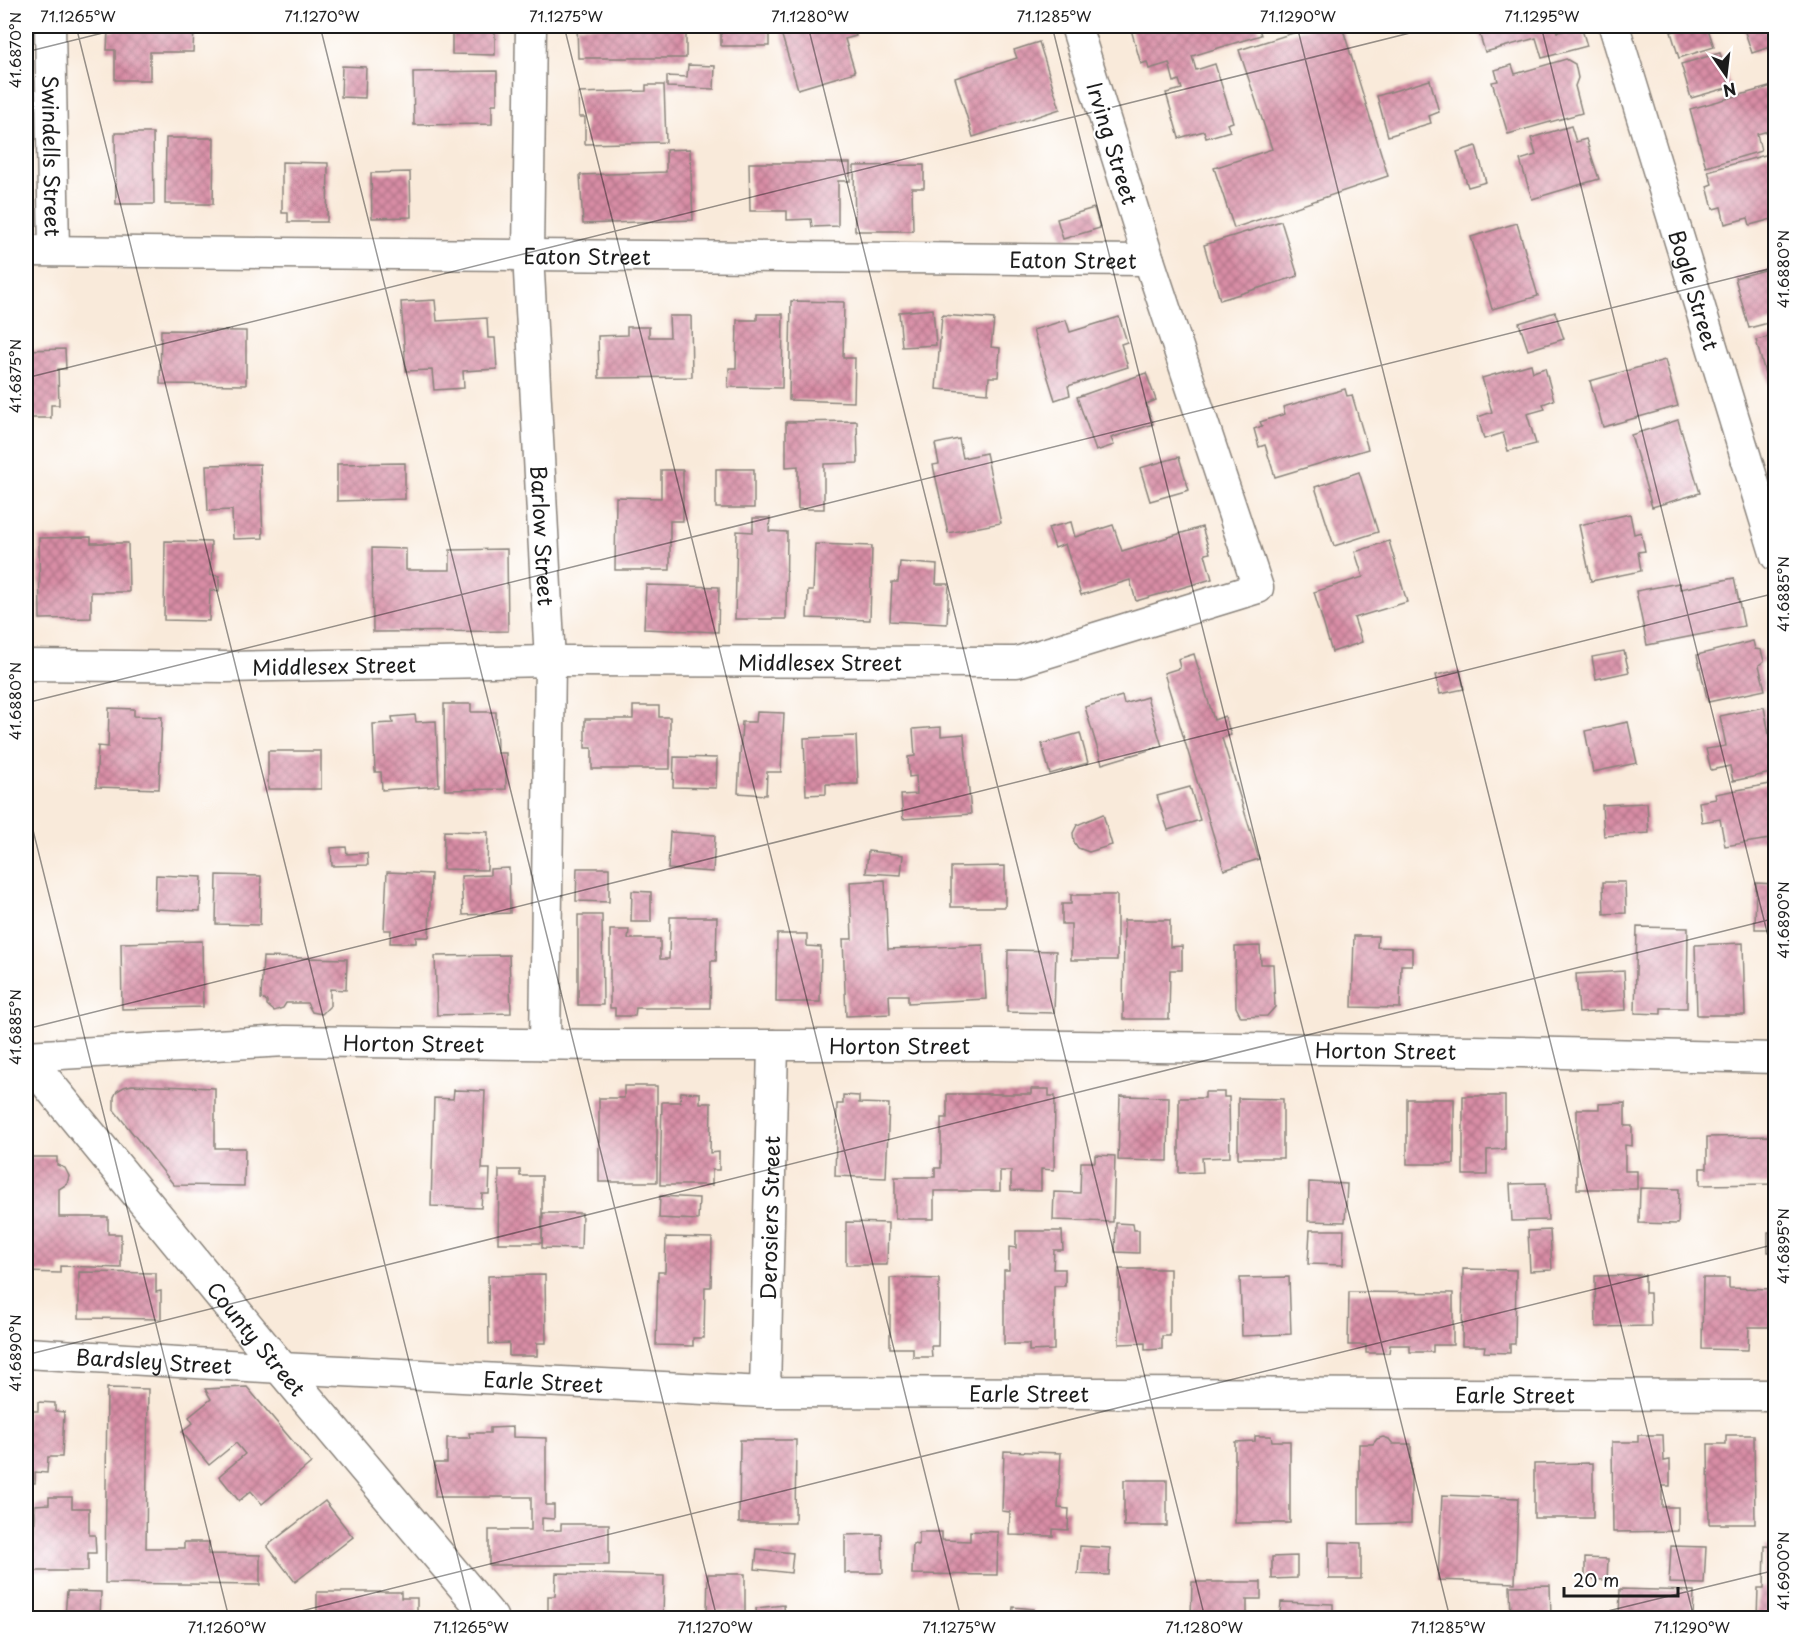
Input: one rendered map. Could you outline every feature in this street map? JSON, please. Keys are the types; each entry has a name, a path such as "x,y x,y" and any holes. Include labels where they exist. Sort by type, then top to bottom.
{"street":[{"name":"Swindells Street","path":"40,251 50,26"},
{"name":"Barlow Street","path":"531,26 528,254 550,660 545,1045"},
{"name":"Irving Street","path":"1076,26 1149,260"},
{"name":"Bogle Street","path":"1614,26 1776,556"},
{"name":"Eaton Street","path":"40,251 528,254 883,260 1149,260"},
{"name":"Middlesex Street","path":"26,665 226,667 550,660 1017,662 1258,588 1149,260"},
{"name":"Horton Street","path":"26,1056 285,1041 545,1045 993,1045 1404,1050 1776,1058"},
{"name":"Derosiers Street","path":"765,1392 773,1045"},
{"name":"County Street","path":"26,1056 281,1368 491,1618"},
{"name":"Bardsley Street","path":"26,1353 281,1368"},
{"name":"Earle Street","path":"281,1368 765,1392 1776,1395"}],"building":[{"path":"116,26 194,26 193,52 150,52 150,80 115,80 115,50 107,50 108,31 115,31"},
{"path":"452,26 495,26 495,55 452,54"},
{"path":"577,26 686,26 686,58 578,58"},
{"path":"721,26 769,26 769,46 721,46"},
{"path":"779,26 853,26 856,36 845,39 855,72 798,89"},
{"path":"1130,26 1258,26 1261,35 1192,56 1196,70 1215,64 1233,122 1227,124 1230,131 1206,138 1204,131 1179,138 1166,93 1182,89 1179,80 1174,82 1169,63 1149,69 1147,62 1141,64"},
{"path":"1315,26 1342,26 1388,176 1234,228 1214,168 1272,149 1239,50"},
{"path":"1477,26 1555,26 1557,32 1581,26 1587,46 1542,58 1536,38 1485,52"},
{"path":"1692,26 1707,26 1714,47 1679,58 1671,32"},
{"path":"1743,26 1776,26 1776,45 1752,53"},
{"path":"1039,42 1060,109 973,137 955,78 1017,58 1014,50"},
{"path":"1720,53 1730,87 1691,98 1681,64"},
{"path":"1566,59 1575,64 1578,78 1575,86 1582,113 1508,134 1492,82 1498,81 1495,70 1512,65 1515,74"},
{"path":"688,65 715,66 714,89 667,87 667,76 687,77"},
{"path":"342,66 366,67 365,98 341,97"},
{"path":"497,71 497,104 492,104 492,124 414,125 413,72"},
{"path":"1430,80 1439,112 1429,116 1431,123 1388,136 1377,96"},
{"path":"646,85 664,85 666,142 585,144 585,117 579,117 578,93 646,91"},
{"path":"1776,85 1776,129 1757,134 1761,151 1706,167 1690,109"},
{"path":"1571,126 1576,142 1586,139 1599,179 1532,199 1520,160 1536,155 1531,138"},
{"path":"115,133 153,133 154,204 116,204"},
{"path":"166,138 214,138 213,204 165,204"},
{"path":"1476,146 1486,182 1468,187 1457,152"},
{"path":"690,149 693,220 583,224 580,175 666,172 666,150"},
{"path":"1776,152 1776,218 1750,225 1748,218 1725,224 1721,207 1713,209 1707,186 1712,184 1708,171"},
{"path":"282,162 328,163 327,222 288,222 288,213 282,213"},
{"path":"749,163 850,163 850,181 838,181 838,226 812,227 811,219 787,220 787,211 750,211"},
{"path":"924,165 924,188 912,188 913,231 855,231 854,166"},
{"path":"410,172 411,217 372,218 371,173"},
{"path":"1094,208 1100,228 1063,239 1057,219"},
{"path":"1281,221 1298,276 1220,300 1204,245"},
{"path":"1517,223 1538,296 1492,309 1471,237"},
{"path":"1776,267 1776,321 1749,328 1735,278"},
{"path":"435,300 437,321 487,318 488,338 495,338 497,369 463,371 464,388 434,390 432,370 406,371 401,302"},
{"path":"791,301 844,302 843,358 855,358 854,402 789,400"},
{"path":"933,309 936,345 902,347 899,312"},
{"path":"1555,312 1564,339 1528,350 1519,323"},
{"path":"757,314 783,314 782,388 728,387 729,368 736,368 737,320 757,320"},
{"path":"942,315 994,319 991,347 1000,348 998,377 989,377 988,393 936,389"},
{"path":"669,316 691,316 692,377 599,378 598,336 627,335 627,327 649,327 649,337 670,337"},
{"path":"1119,317 1127,342 1121,344 1128,367 1068,386 1070,395 1055,400 1033,330 1066,320 1070,332"},
{"path":"161,330 246,331 246,385 160,384"},
{"path":"1776,335 1776,382 1768,384 1756,340"},
{"path":"65,349 66,369 58,369 59,405 51,405 51,418 29,418 28,406 26,406 26,350"},
{"path":"1665,360 1678,406 1603,427 1590,381"},
{"path":"1531,364 1533,372 1545,368 1554,400 1543,404 1545,409 1527,414 1536,444 1508,451 1503,433 1484,439 1478,417 1492,412 1482,378"},
{"path":"1146,373 1156,400 1146,404 1153,424 1111,438 1114,445 1096,451 1077,397"},
{"path":"1345,389 1347,396 1352,395 1368,449 1275,477 1265,445 1259,447 1254,429 1262,426 1260,422 1285,414 1283,407"},
{"path":"1678,420 1700,493 1652,507 1631,435"},
{"path":"857,421 858,463 824,464 824,509 798,509 798,466 786,467 786,422"},
{"path":"959,439 963,458 986,453 1001,523 948,533 933,465 939,464 935,444"},
{"path":"1179,457 1189,490 1150,501 1140,468"},
{"path":"405,463 405,499 337,501 337,464"},
{"path":"260,464 263,538 233,539 232,510 208,511 206,465"},
{"path":"716,469 754,469 754,508 716,508"},
{"path":"661,470 683,470 683,521 670,521 670,570 615,570 616,497 661,498"},
{"path":"1359,472 1378,532 1334,546 1315,487"},
{"path":"1630,514 1634,534 1641,532 1645,551 1638,552 1641,571 1591,581 1579,525"},
{"path":"753,518 770,518 769,531 787,532 786,619 735,619 737,531 753,532"},
{"path":"1071,522 1075,537 1113,525 1122,551 1202,527 1210,553 1205,554 1212,579 1136,601 1130,580 1081,595 1065,544 1055,548 1048,528"},
{"path":"91,537 91,543 128,543 129,592 91,592 91,618 40,619 39,538"},
{"path":"165,541 211,542 210,575 219,576 219,591 210,590 209,621 164,620"},
{"path":"1389,541 1407,602 1354,618 1362,642 1332,652 1314,592 1363,577 1355,552"},
{"path":"815,544 872,546 870,620 807,618 808,591 813,591"},
{"path":"372,548 406,549 406,570 450,570 450,550 507,549 508,631 373,632"},
{"path":"900,562 937,565 936,584 949,584 947,624 890,621 892,582 898,582"},
{"path":"1734,578 1744,626 1647,645 1636,591 1679,583 1680,589"},
{"path":"646,585 719,587 718,632 644,629"},
{"path":"1753,641 1755,649 1761,650 1764,661 1759,665 1765,690 1708,702 1697,655"},
{"path":"1624,651 1629,672 1596,679 1592,657"},
{"path":"1194,654 1214,720 1225,716 1231,735 1222,738 1259,859 1224,870 1164,673 1180,668 1178,659"},
{"path":"1460,670 1464,689 1440,694 1436,675"},
{"path":"1122,696 1124,704 1147,697 1162,746 1102,764 1085,707"},
{"path":"444,704 471,704 471,712 496,712 497,753 506,753 506,789 445,790"},
{"path":"633,706 659,706 659,717 670,717 670,769 592,769 592,748 585,748 585,719 633,719"},
{"path":"1764,707 1776,772 1733,781 1730,766 1711,770 1706,749 1726,746 1720,716"},
{"path":"109,708 134,709 134,716 162,717 159,789 96,787 98,746 108,747"},
{"path":"757,712 784,713 781,772 767,772 766,795 738,793 742,722 756,722"},
{"path":"415,715 416,722 436,721 439,786 382,790 381,772 375,772 373,724 393,723 392,717"},
{"path":"1628,722 1637,763 1593,772 1585,731"},
{"path":"941,727 941,736 964,734 971,814 903,819 901,795 917,794 916,776 909,777 908,757 915,756 913,729"},
{"path":"1080,733 1088,763 1050,774 1042,744"},
{"path":"856,736 858,784 826,784 826,794 806,795 804,738"},
{"path":"268,751 321,751 321,789 268,789"},
{"path":"674,757 717,758 716,788 673,787"},
{"path":"1776,783 1776,838 1725,846 1720,819 1702,822 1699,802 1716,799 1715,794"},
{"path":"1190,787 1200,820 1168,830 1157,796"},
{"path":"1647,803 1649,833 1604,836 1602,805"},
{"path":"1103,814 1112,845 1089,852 1078,848 1074,842 1073,833 1077,825"},
{"path":"444,831 488,832 487,870 443,869"},
{"path":"670,832 715,835 713,872 668,869"},
{"path":"346,847 347,854 367,853 368,865 332,866 331,848"},
{"path":"868,851 903,855 901,875 866,873"},
{"path":"1005,866 1005,907 951,907 951,867"},
{"path":"509,868 510,913 463,915 461,876 490,875 490,869"},
{"path":"577,868 609,868 609,902 576,901"},
{"path":"387,872 431,874 429,937 416,937 416,943 390,943 391,930 384,930"},
{"path":"156,875 202,877 200,911 155,909"},
{"path":"217,875 261,876 260,925 216,924"},
{"path":"885,880 888,949 983,945 986,999 908,1003 908,995 889,995 890,1014 846,1016 843,939 852,939 850,882"},
{"path":"1603,882 1625,882 1626,913 1604,914"},
{"path":"1756,883 1776,884 1776,929 1755,929"},
{"path":"632,891 651,892 651,922 631,922"},
{"path":"1071,895 1117,895 1117,960 1071,960 1071,924 1062,924 1062,904 1071,904"},
{"path":"578,915 602,915 603,1005 578,1005"},
{"path":"670,917 717,917 716,961 711,961 710,1008 636,1008 635,1016 615,1016 615,1008 610,1008 610,930 629,930 628,939 660,939 660,959 669,959"},
{"path":"1124,920 1170,920 1170,947 1182,946 1182,970 1170,970 1169,1019 1123,1019"},
{"path":"1637,927 1688,928 1687,1008 1661,1008 1661,1014 1635,1013"},
{"path":"777,934 807,934 807,946 821,947 820,1002 776,1002"},
{"path":"1354,936 1378,936 1377,947 1412,948 1412,965 1401,965 1400,1008 1352,1007"},
{"path":"202,941 203,1007 122,1009 121,943"},
{"path":"1743,943 1745,1015 1697,1015 1695,945"},
{"path":"1260,946 1261,964 1273,964 1275,1007 1267,1016 1241,1017 1236,1007 1235,947"},
{"path":"1008,950 1056,951 1054,1013 1007,1012"},
{"path":"509,955 511,1013 437,1015 435,956"},
{"path":"263,957 347,959 346,990 330,989 330,1006 322,1014 312,1012 307,1003 286,1003 283,1008 274,1011 267,1005 267,1001 261,999"},
{"path":"1624,971 1626,1010 1579,1013 1576,974"},
{"path":"132,1085 215,1088 215,1148 245,1148 244,1186 174,1185 114,1110 114,1097 117,1091"},
{"path":"624,1086 657,1086 657,1182 599,1182 599,1098 624,1098"},
{"path":"1031,1089 1049,1089 1049,1096 1055,1096 1054,1170 1041,1169 1041,1191 1011,1190 1011,1171 1000,1171 1000,1191 934,1191 934,1219 895,1219 895,1177 935,1177 935,1168 941,1168 941,1118 947,1118 947,1094 1031,1094"},
{"path":"454,1090 485,1091 482,1169 490,1169 489,1194 482,1194 481,1208 431,1206 434,1098 453,1099"},
{"path":"681,1092 700,1093 700,1103 711,1103 710,1153 719,1152 719,1170 712,1170 712,1185 660,1185 662,1102 680,1102"},
{"path":"1205,1092 1224,1092 1224,1097 1229,1097 1230,1157 1202,1158 1203,1172 1179,1173 1179,1098 1205,1098"},
{"path":"843,1095 859,1096 859,1103 889,1104 886,1178 835,1176 837,1104 843,1104"},
{"path":"1120,1096 1169,1097 1168,1161 1118,1160"},
{"path":"1463,1096 1505,1096 1505,1149 1487,1150 1487,1175 1463,1175"},
{"path":"1238,1098 1283,1099 1283,1158 1238,1158"},
{"path":"1407,1099 1454,1099 1454,1164 1407,1164"},
{"path":"1625,1103 1625,1126 1632,1126 1632,1146 1625,1145 1625,1171 1637,1171 1637,1189 1577,1189 1577,1109 1599,1109 1599,1104"},
{"path":"1772,1136 1773,1184 1700,1185 1700,1168 1707,1168 1707,1137"},
{"path":"1095,1155 1115,1156 1113,1222 1053,1220 1054,1192 1080,1193 1081,1162 1095,1162"},
{"path":"26,1157 57,1157 57,1165 65,1168 69,1176 67,1184 59,1189 59,1217 108,1217 108,1234 121,1234 121,1268 60,1266 60,1273 26,1272"},
{"path":"499,1170 520,1170 520,1176 542,1176 542,1243 498,1243"},
{"path":"1309,1182 1347,1184 1345,1222 1308,1221"},
{"path":"1546,1183 1548,1220 1512,1221 1510,1184"},
{"path":"1640,1188 1679,1189 1678,1224 1639,1223"},
{"path":"660,1196 699,1198 698,1220 659,1218"},
{"path":"543,1213 582,1213 581,1249 542,1248"},
{"path":"846,1222 888,1223 887,1265 846,1265"},
{"path":"1116,1223 1133,1224 1134,1230 1139,1230 1139,1253 1115,1252"},
{"path":"1310,1230 1344,1230 1343,1265 1308,1264"},
{"path":"1550,1230 1552,1270 1530,1271 1528,1231"},
{"path":"1016,1231 1062,1231 1063,1250 1054,1250 1053,1269 1065,1269 1065,1286 1054,1286 1054,1350 1029,1351 1029,1344 1004,1344 1004,1270 1009,1270 1009,1247 1016,1248"},
{"path":"1768,1232 1776,1232 1776,1252 1768,1252"},
{"path":"666,1237 712,1238 711,1287 705,1287 704,1338 693,1338 693,1346 656,1345 658,1272 665,1272"},
{"path":"1119,1269 1170,1269 1170,1336 1162,1336 1162,1349 1145,1350 1145,1343 1119,1344"},
{"path":"1463,1269 1516,1270 1515,1344 1510,1344 1510,1353 1484,1352 1485,1346 1462,1346"},
{"path":"79,1272 156,1273 156,1292 161,1291 161,1319 79,1318"},
{"path":"545,1275 546,1343 537,1343 537,1356 509,1356 509,1343 489,1344 488,1276"},
{"path":"1645,1275 1645,1293 1650,1293 1651,1326 1596,1327 1595,1276"},
{"path":"1289,1277 1291,1334 1242,1336 1240,1278"},
{"path":"890,1278 939,1279 938,1346 931,1346 932,1357 913,1357 913,1348 890,1348"},
{"path":"1703,1278 1729,1278 1729,1288 1776,1289 1776,1327 1749,1327 1748,1350 1702,1349"},
{"path":"1349,1292 1453,1293 1453,1345 1433,1345 1433,1352 1410,1352 1410,1345 1390,1345 1389,1353 1366,1353 1366,1345 1348,1345"},
{"path":"247,1387 311,1463 262,1504 251,1491 239,1501 219,1476 245,1454 236,1443 209,1465 182,1432 193,1423 189,1417 211,1399 205,1389"},
{"path":"107,1388 148,1389 146,1548 184,1548 184,1542 209,1542 208,1554 260,1555 260,1585 105,1583"},
{"path":"38,1402 55,1403 55,1411 64,1412 62,1457 48,1457 47,1473 35,1472 35,1483 26,1483 26,1411 38,1411"},
{"path":"513,1427 513,1437 546,1438 546,1505 554,1505 554,1519 542,1518 542,1531 561,1530 561,1524 609,1524 609,1565 489,1565 489,1530 531,1530 531,1497 435,1497 435,1463 447,1463 447,1438 470,1438 469,1433 490,1433 490,1428"},
{"path":"1638,1435 1663,1435 1664,1461 1670,1460 1670,1486 1662,1486 1662,1507 1678,1507 1678,1531 1613,1532 1612,1442 1638,1442"},
{"path":"1726,1435 1754,1435 1755,1524 1709,1524 1708,1444 1726,1444"},
{"path":"1255,1436 1271,1436 1272,1441 1290,1441 1290,1523 1235,1523 1235,1442 1255,1441"},
{"path":"1383,1437 1389,1439 1393,1444 1411,1444 1411,1523 1359,1524 1359,1444 1373,1444 1377,1439"},
{"path":"740,1440 796,1440 795,1523 739,1523"},
{"path":"1004,1451 1061,1453 1058,1508 1069,1509 1068,1530 1053,1529 1053,1536 1009,1535 1010,1512 1002,1511"},
{"path":"1593,1463 1593,1518 1534,1518 1534,1464"},
{"path":"1124,1480 1167,1480 1167,1526 1124,1526"},
{"path":"1442,1495 1518,1498 1515,1583 1438,1580"},
{"path":"49,1497 72,1497 72,1508 89,1508 89,1535 95,1535 96,1553 88,1553 88,1571 34,1571 35,1505 49,1504"},
{"path":"325,1501 353,1537 295,1582 267,1546"},
{"path":"970,1531 998,1532 997,1575 912,1574 913,1544 919,1545 919,1532 942,1532 942,1540 970,1541"},
{"path":"882,1534 883,1573 845,1573 845,1535"},
{"path":"1329,1542 1361,1543 1361,1579 1329,1579"},
{"path":"1080,1546 1110,1548 1109,1575 1078,1574"},
{"path":"1671,1546 1706,1547 1704,1584 1669,1583"},
{"path":"1765,1546 1776,1547 1776,1618 1757,1618 1758,1588 1764,1588"},
{"path":"757,1549 793,1553 791,1573 755,1569"},
{"path":"1297,1556 1297,1578 1272,1579 1272,1557"},
{"path":"1585,1558 1608,1559 1607,1580 1585,1579"},
{"path":"556,1573 664,1576 663,1618 548,1618 548,1596 555,1596"},
{"path":"708,1574 745,1574 745,1611 707,1611"},
{"path":"1192,1582 1261,1582 1261,1599 1247,1599 1247,1618 1191,1618"},
{"path":"1550,1585 1551,1618 1511,1618 1510,1586"},
{"path":"1620,1589 1694,1591 1693,1618 1619,1618"},
{"path":"67,1591 101,1592 100,1618 65,1618"},
{"path":"317,1592 401,1592 401,1598 417,1598 417,1618 317,1618"},
{"path":"1281,1602 1333,1604 1333,1618 1277,1618 1280,1614"},
{"path":"784,1605 785,1618 757,1618 756,1608"},
{"path":"1013,1607 1034,1609 1033,1618 1012,1618"},
{"path":"1061,1613 1088,1614 1087,1618 1061,1618"}]}
